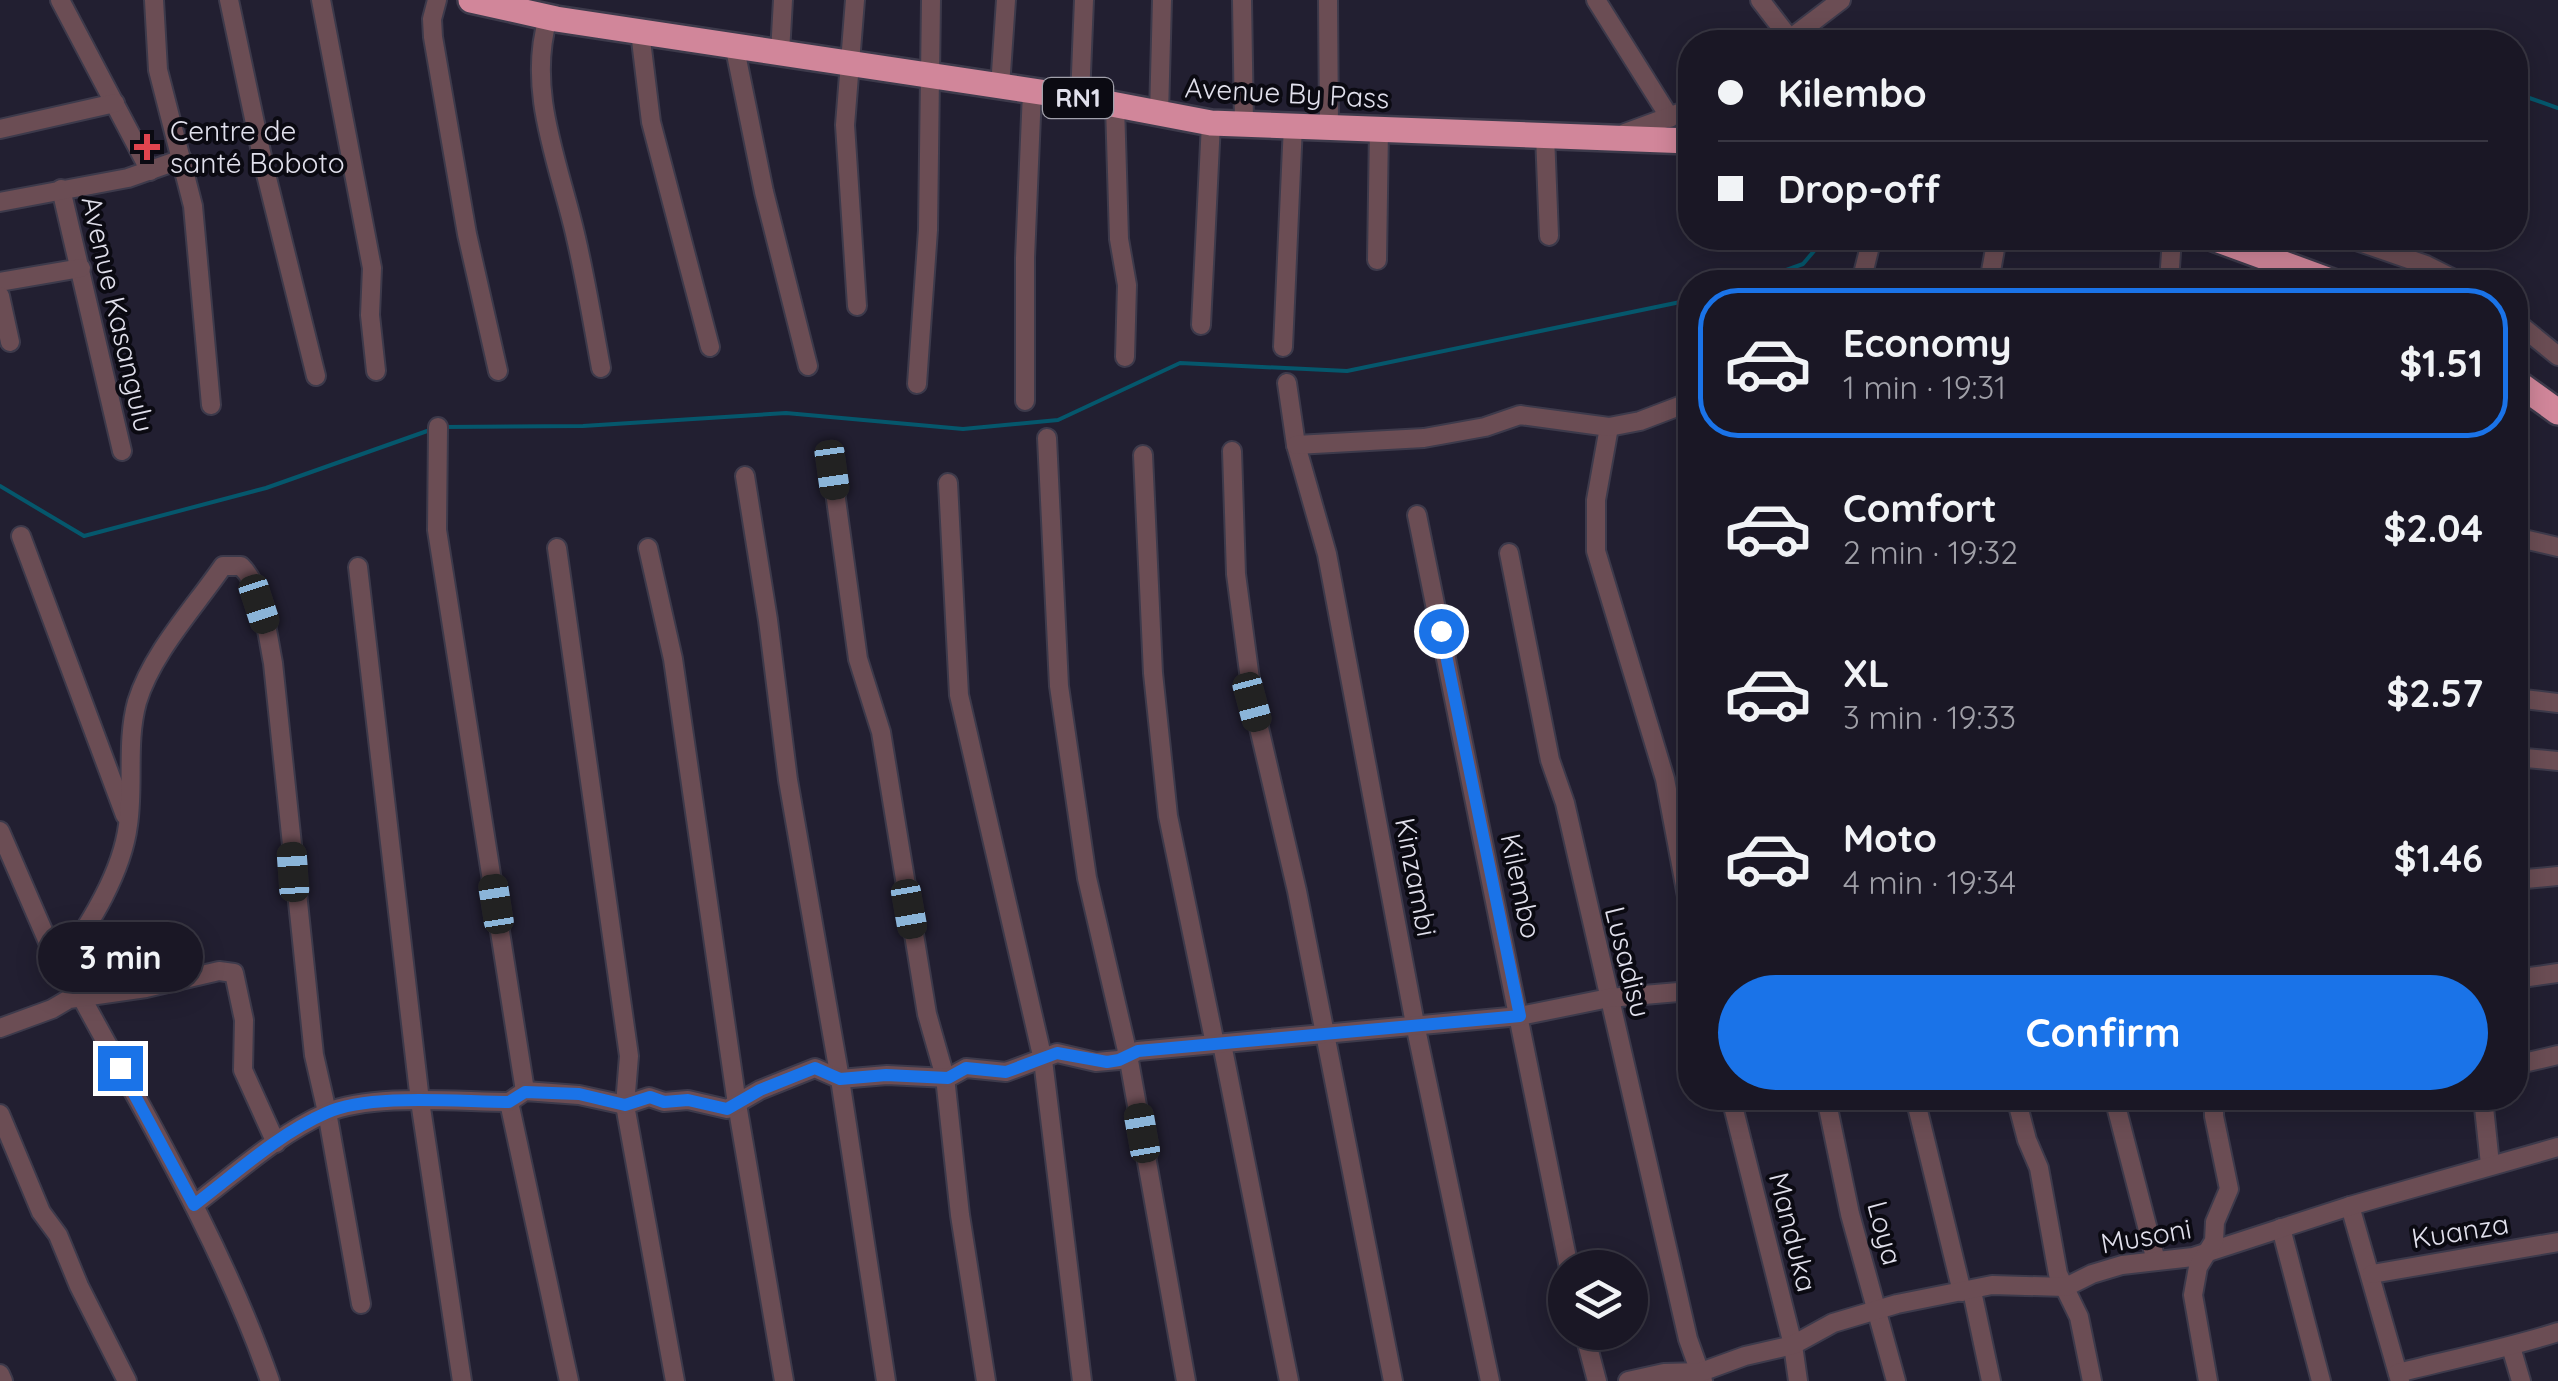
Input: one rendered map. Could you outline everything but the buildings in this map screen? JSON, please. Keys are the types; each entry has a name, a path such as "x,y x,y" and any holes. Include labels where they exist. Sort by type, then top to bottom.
{"highway":[{"name":"Avenue By Pass","path":"470,0 558,12 640,32 1080,98 1210,122 1678,140"},
{"path":"2246,250 2300,270"},
{"path":"2528,390 2558,412"}],"street":[{"path":"60,0 150,171"},
{"path":"154,0 158,70 192,206 211,405"},
{"path":"229,0 264,166 316,376"},
{"path":"321,0 372,268 370,315 376,371"},
{"path":"437,0 432,19 451,149 498,371"},
{"path":"780,52 783,0"},
{"path":"855,0 846,125 857,306"},
{"path":"917,384 928,230 932,0"},
{"path":"1000,87 1006,0"},
{"path":"1080,98 1084,0"},
{"path":"1159,115 1162,0"},
{"path":"1242,0 1244,124"},
{"path":"1328,0 1329,126"},
{"path":"1596,0 1670,118"},
{"path":"1760,0 1780,30"},
{"path":"1802,30 1841,0"},
{"path":"558,12 540,68 543,110 576,236 602,368"},
{"path":"640,32 652,122 710,347"},
{"path":"734,44 764,192 808,366"},
{"path":"1025,401 1025,258 1032,92"},
{"path":"0,128 116,102"},
{"path":"1115,105 1119,239 1126,285 1125,357"},
{"path":"1612,137 1678,114"},
{"path":"1201,324 1210,122"},
{"path":"1283,347 1293,125"},
{"path":"1377,260 1379,128"},
{"path":"1544,135 1549,236"},
{"path":"0,202 113,181 182,160"},
{"name":"Avenue Kasangulu","path":"61,189 122,451"},
{"path":"2383,250 2436,270"},
{"path":"0,282 81,268"},
{"path":"0,296 10,342"},
{"path":"2528,332 2558,356"},
{"name":"Kinzambi","path":"1287,384 1296,445 1328,554 1416,1024 1490,1381"},
{"path":"1296,445 1424,438 1520,416 1609,427 1640,422 1678,407"},
{"path":"438,427 437,530 525,1092"},
{"path":"1609,427 1596,500 1596,550 1665,779 1678,848"},
{"path":"1047,438 1058,686 1087,878 1128,1055 1186,1381"},
{"path":"1232,451 1236,574 1252,702 1279,805 1392,1381"},
{"path":"1143,455 1153,673 1168,816 1288,1381"},
{"path":"832,470 858,659 881,732 928,1014 945,1077 960,1215 986,1381"},
{"path":"744,476 768,620 788,780 840,1079 886,1381"},
{"path":"948,483 960,695 1044,1060 1082,1381"},
{"name":"Kilembo","path":"1417,516 1566,1250"},
{"path":"21,536 128,825"},
{"path":"2528,540 2558,547"},
{"path":"557,548 629,1056 625,1105 675,1381"},
{"path":"648,548 673,659 738,1104 784,1381"},
{"name":"Lusadisu","path":"1509,553 1550,760 1565,802 1688,1339 1702,1377"},
{"path":"63,963 105,890 128,825 137,703 155,664 222,566 242,566 261,610 273,663 293,872 302,918 309,1018 361,1304"},
{"path":"358,567 420,1101 462,1381"},
{"path":"2528,700 2558,704"},
{"path":"2528,758 2558,761"},
{"path":"0,832 48,942 194,1205 249,1322 270,1381"},
{"path":"2528,879 2558,876"},
{"path":"0,1028 69,1000 219,971 234,973 244,1020 243,1070 276,1143"},
{"path":"2528,977 2558,973"},
{"path":"194,1205 276,1143 328,1112 369,1104 509,1102 525,1092 579,1094 625,1105 650,1097 664,1102 688,1100 717,1109 738,1104 760,1090 815,1068 840,1079 886,1075 950,1078 966,1068 1001,1073 1057,1053 1096,1062 1119,1060 1138,1051 1520,1016 1609,998 1678,992"},
{"path":"2528,1062 2558,1055"},
{"path":"509,1102 569,1381"},
{"name":"Manduka","path":"1734,1110 1798,1381"},
{"name":"Loya","path":"1828,1110 1850,1214 1896,1381"},
{"path":"1917,1110 1991,1381"},
{"path":"2019,1110 2039,1168 2058,1274 2079,1317 2092,1381"},
{"path":"2117,1110 2156,1261"},
{"path":"2208,1381 2194,1295 2198,1267 2214,1241 2215,1222 2229,1188 2214,1110"},
{"path":"2484,1110 2490,1164"},
{"path":"0,1114 41,1212 64,1246 79,1286 127,1381"},
{"name":"Musoni","path":"1628,1381 1664,1373 1702,1377 1745,1356 1792,1345 1833,1323 1878,1309 2016,1283 2066,1287 2092,1274 2206,1254 2350,1206 2558,1147"},
{"path":"2350,1206 2399,1377 2558,1332"},
{"path":"2282,1228 2321,1381"},
{"name":"Kuanza","path":"2372,1274 2558,1242"},
{"path":"2511,1348 2521,1381"},
{"path":"1589,1350 1597,1381"},
{"path":"0,1374 3,1381"}],"waterway":[{"path":"2528,98 2558,108"},
{"path":"1786,270 1803,264 1815,250"},
{"path":"444,427 583,426 786,413 963,429 1058,420 1180,363 1347,371 1678,302"},
{"path":"0,486 84,536 266,488 430,430"}],"place":[{"name":"Centre de santé Boboto","path":"147,147"}],"route":[{"path":"120,1068 194,1205 276,1143 328,1112 369,1104 509,1102 525,1092 579,1094 625,1105 650,1097 664,1102 688,1100 727,1109 760,1090 815,1068 840,1079 886,1075 948,1078 966,1068 1006,1072 1057,1053 1107,1062 1138,1051 1520,1016 1441,631"}]}
